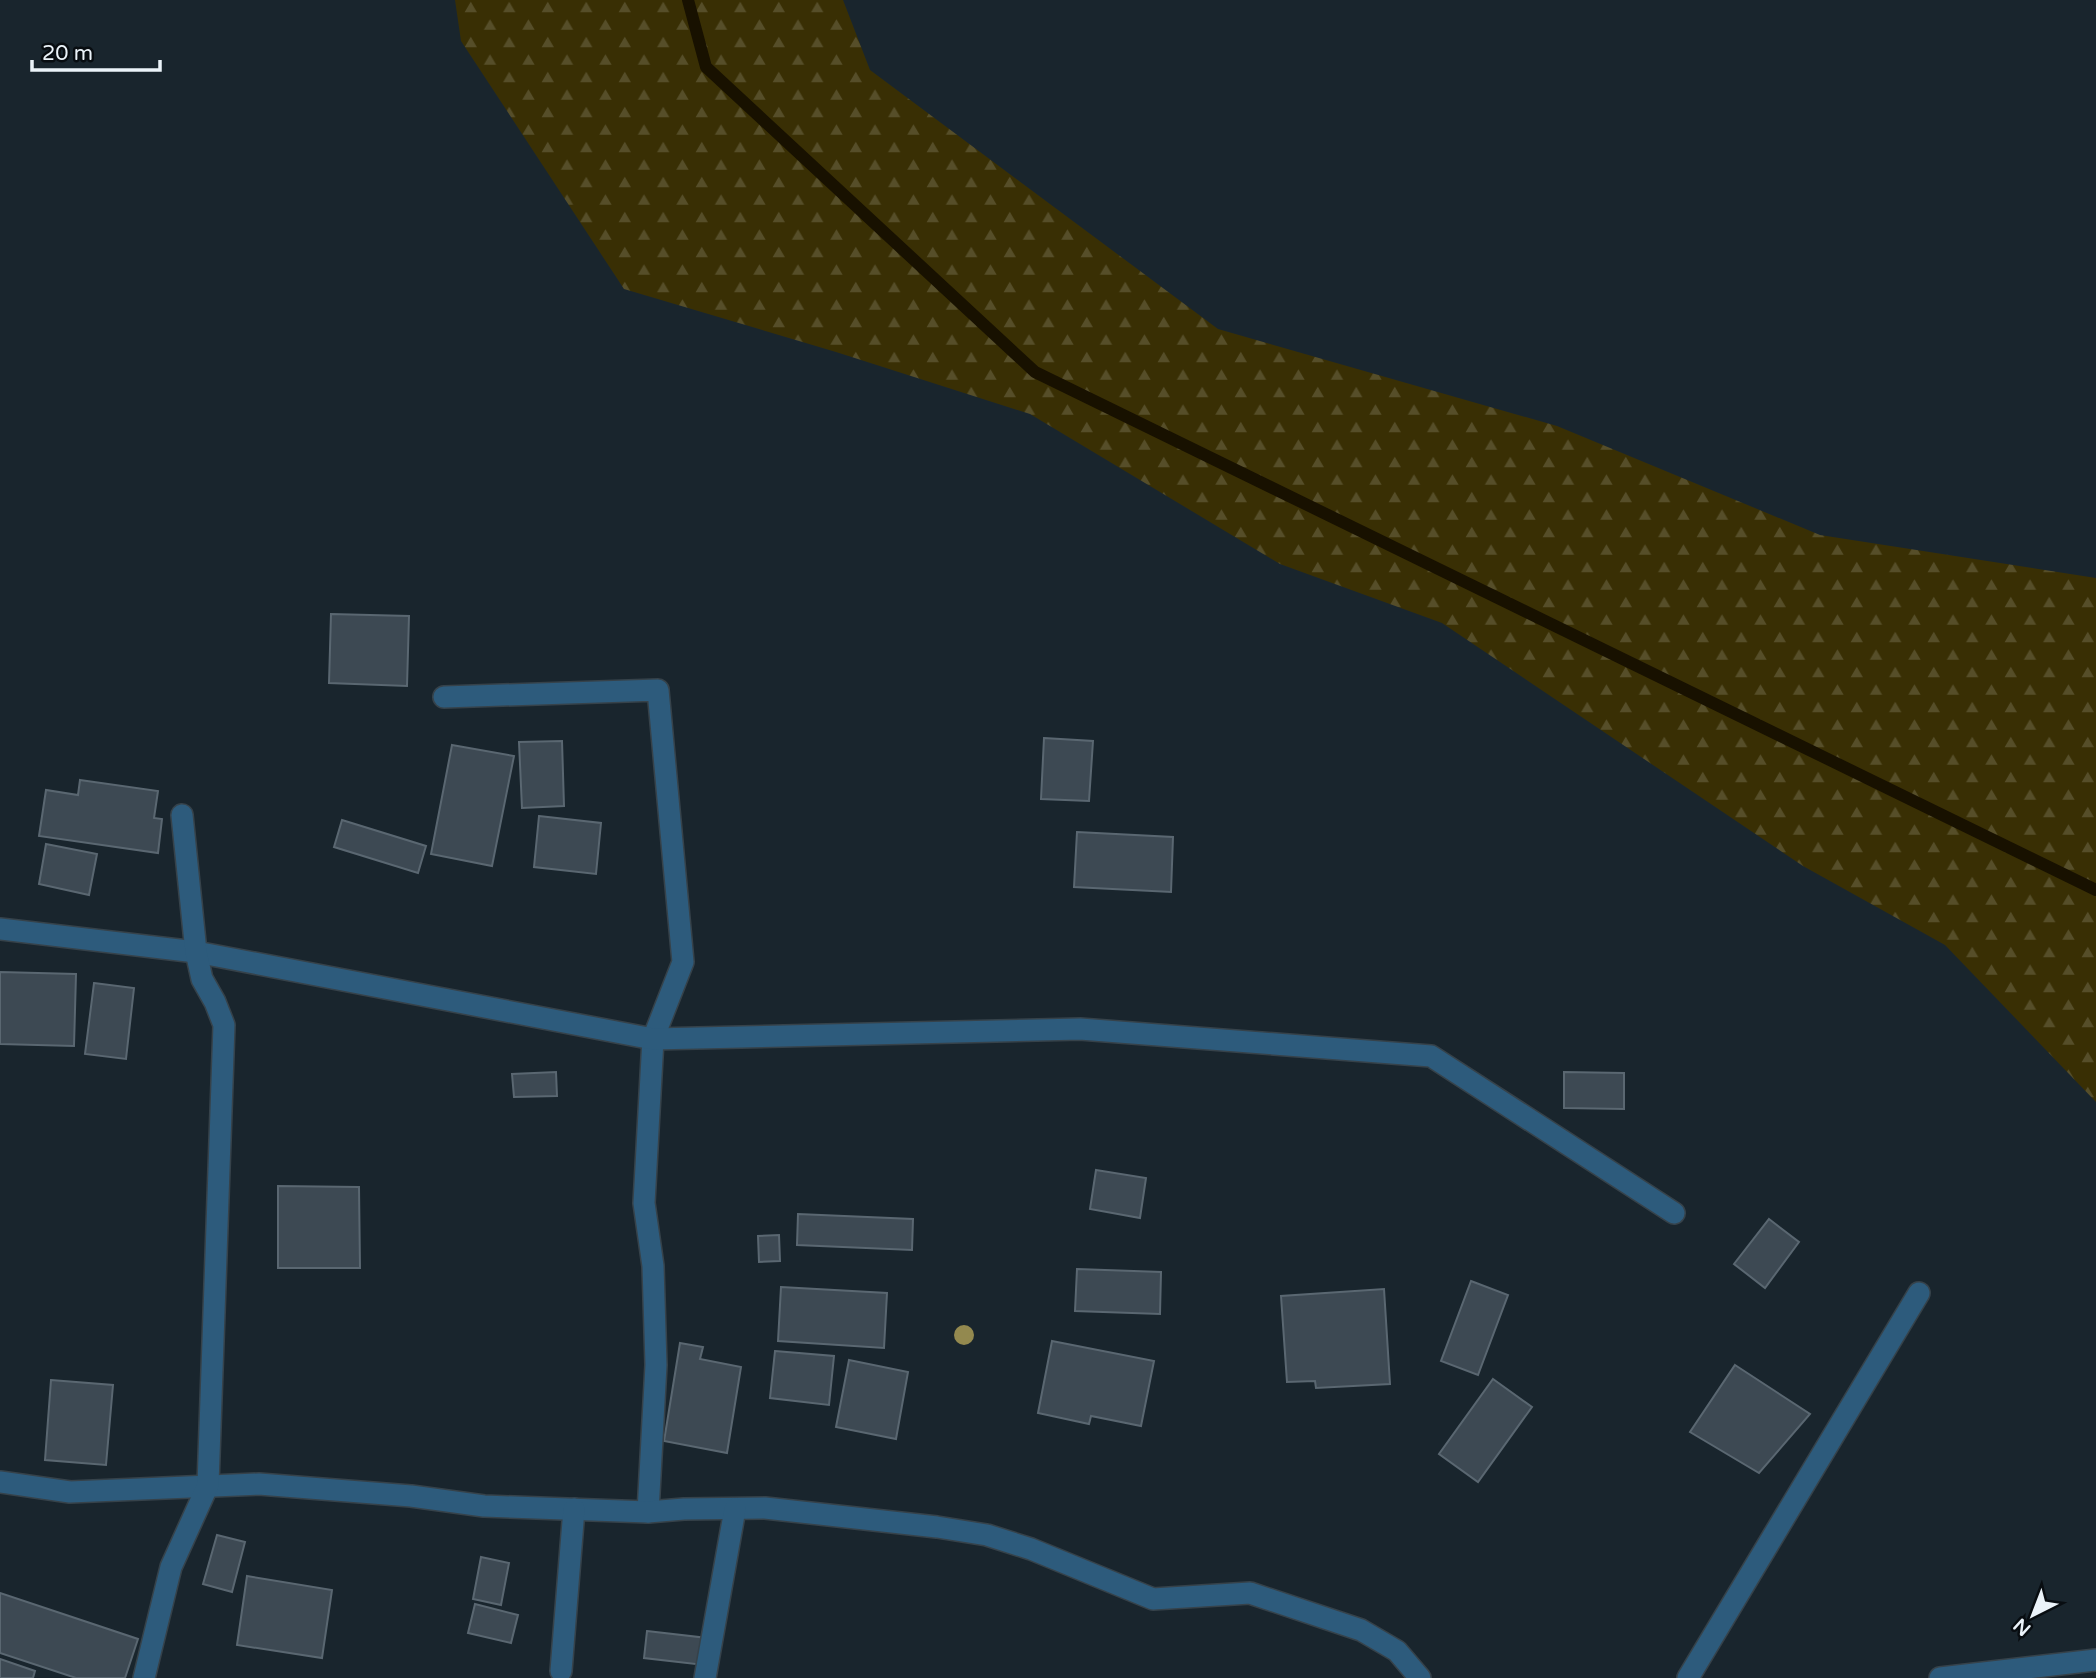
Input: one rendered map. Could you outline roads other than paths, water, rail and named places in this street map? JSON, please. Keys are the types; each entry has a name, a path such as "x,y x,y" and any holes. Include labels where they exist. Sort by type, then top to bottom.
{"street":[{"path":"444,697 658,690 682,962 653,1039 644,1203 653,1266 656,1364 648,1512"},
{"path":"144,1678 171,1567 208,1485 224,1025 202,979 196,953 182,816"},
{"path":"0,929 196,953 653,1039 1080,1029 1431,1056 1674,1213"},
{"path":"1688,1678 1919,1293"},
{"path":"0,1482 70,1492 259,1484 411,1496 484,1506 648,1512 765,1508 987,1535 1031,1549 1153,1599 1251,1593 1361,1630 1397,1651 1420,1678"},
{"path":"561,1671 574,1509"},
{"path":"705,1678 735,1509"},
{"path":"1940,1678 2096,1660"}],"waterway":[{"path":"688,0 706,67 1035,372 2096,890"}]}
